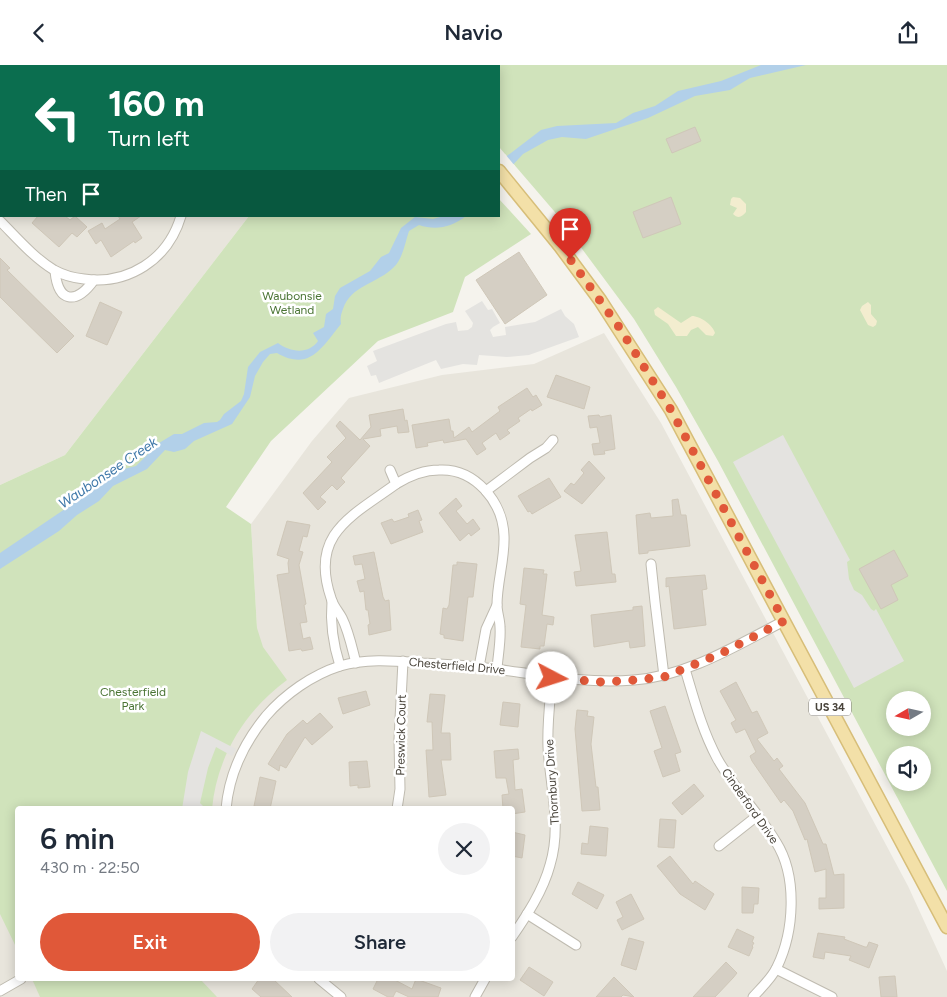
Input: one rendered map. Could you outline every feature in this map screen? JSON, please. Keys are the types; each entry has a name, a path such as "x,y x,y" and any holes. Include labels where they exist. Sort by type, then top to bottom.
{"main road":[{"name":"US 34","path":"500,172 600,300 651,377 698,458 947,927"}],"street":[{"path":"0,221 55,271 94,280 126,276 154,260 174,234 181,217"},
{"path":"55,271 58,287 65,296 76,297 89,288 94,280"},
{"path":"486,491 546,448 553,440"},
{"path":"356,663 348,631 332,601 327,584 325,562 328,545 336,531 349,518 396,484 417,473 444,470 462,474 476,482 494,501 500,513 504,537 497,605 500,640 497,669"},
{"path":"390,471 396,484"},
{"path":"651,564 664,677"},
{"path":"332,601 330,621 340,666"},
{"path":"479,667 486,629 497,605"},
{"name":"Chesterfield Drive","path":"226,806 234,771 248,740 273,707 300,685 340,666 356,663 403,661 497,669 552,678 602,682 636,680 664,677 685,669 722,653 784,621"},
{"name":"Preswick Court","path":"397,806 400,789 399,739 403,661"},
{"name":"Cinderford Drive","path":"685,669 708,739 736,789 777,843 789,880 791,904 786,945 776,969 753,997"},
{"name":"Thornbury Drive","path":"515,932 527,914 551,865 555,842 555,810 548,747 552,678"},
{"path":"719,846 757,816"},
{"path":"527,914 576,945"},
{"path":"776,969 832,997"},
{"path":"0,991 17,981"},
{"path":"321,981 341,997"},
{"path":"475,997 483,981"}],"shaded area":[{"path":"0,217 248,217 65,455 0,485"},
{"path":"482,301 488,310 492,309 500,323 490,330 493,337 506,335 505,327 535,322 561,309 565,316 574,324 579,337 529,355 507,357 479,355 477,365 463,364 441,369 436,360 379,383 376,375 371,376 367,366 377,361 373,351 446,324 456,322 458,331 468,330 472,327 473,323 465,311"},
{"path":"604,333 661,423 908,886 947,971 947,997 0,997 0,903 15,894 15,981 515,981 515,806 162,806 257,628 251,524 312,441 349,398 442,375 534,364"},
{"path":"783,435 850,560 847,562 849,579 854,590 862,595 871,609 874,611 876,609 904,661 854,688 733,462"},
{"path":"201,731 236,749 232,756 216,747 208,768 200,803 203,806 182,806 188,772"}],"green space":[{"path":"500,65 947,65 947,891 894,791 931,791 931,746 886,746 886,776 718,461 676,387 634,319 554,211 500,148"},
{"path":"500,200 531,234 465,277 453,312 378,341 271,441 226,507 251,524 257,628 263,647 287,680 258,706 236,736 220,771 212,806 15,806 15,945 0,914 0,485 65,455 248,217 500,217"},
{"path":"33,981 202,981 217,997 40,997"}],"sand":[{"path":"733,197 740,198 746,204 746,212 738,217 733,214 737,208 730,205"},
{"path":"868,302 871,305 871,314 877,321 873,327 868,325 860,310"},
{"path":"658,307 681,323 692,316 706,321 715,333 713,336 706,335 698,327 691,330 687,336 676,336 668,324 655,315 654,310"}],"water":[{"path":"761,65 806,65 750,78 730,90 695,96 648,118 586,139 562,137 548,140 523,154 500,179 500,161 541,130 557,126 616,123 633,113 655,106 678,91 721,81"},
{"path":"415,217 433,219 440,217 464,217 444,227 432,228 419,225 409,231 402,255 394,267 352,295 342,311 341,324 314,354 298,360 277,353 270,354 255,376 250,397 232,424 194,441 185,449 174,452 165,450 147,469 113,486 99,501 77,515 59,531 0,569 0,553 124,469 136,466 159,443 174,434 182,434 204,423 220,420 224,414 241,401 244,394 248,367 260,352 278,343 299,351 314,345 318,341 313,333 324,327 326,314 333,309 335,296 340,288 370,271 381,257 389,253 401,228"}],"pier":[{"path":"505,154 515,166 500,181 500,157"}],"building":[{"path":"695,127 701,141 672,153 666,139"},
{"path":"671,197 681,224 643,238 633,212"},
{"path":"37,217 66,217 70,220 76,217 87,227 77,237 72,233 59,247 32,223"},
{"path":"119,217 140,217 132,222 142,238 135,243 134,241 111,257 101,240 96,244 88,231 102,223 105,229 120,219"},
{"path":"519,252 547,295 505,324 476,280"},
{"path":"0,258 10,268 7,270 74,336 57,353 0,297"},
{"path":"100,302 122,312 107,345 86,336"},
{"path":"556,375 590,387 584,409 547,397"},
{"path":"527,388 533,397 536,395 542,405 532,411 531,409 518,418 520,421 507,430 510,433 500,440 496,433 482,443 486,449 477,455 466,439 444,443 443,440 427,443 428,446 416,448 412,425 449,419 454,438 469,427 472,432 500,411 498,407"},
{"path":"403,409 409,432 398,433 397,426 380,429 381,436 363,439 370,446 341,478 345,482 337,490 332,485 320,497 326,502 318,510 303,493 332,462 327,457 346,438 336,426 340,421 360,440 371,427 369,415"},
{"path":"599,415 600,417 611,415 615,449 604,451 605,454 594,455 592,444 600,443 597,427 590,428 588,416"},
{"path":"589,461 605,478 582,504 564,491 571,483 574,485 584,473 581,470"},
{"path":"549,478 561,497 532,514 530,511 528,512 518,496"},
{"path":"456,498 462,506 456,511 467,524 473,519 480,529 471,536 469,533 460,541 439,513"},
{"path":"678,499 681,515 686,515 690,546 648,551 648,553 639,554 636,515 650,513 651,518 673,516 672,500"},
{"path":"418,510 422,520 419,521 423,532 391,544 381,523 392,519 394,522 409,517 408,514"},
{"path":"287,521 310,525 307,537 303,536 299,551 303,552 299,565 306,604 304,605 307,622 300,623 303,639 310,637 313,649 302,651 301,649 289,651 277,575 289,573 289,559 277,555"},
{"path":"607,532 612,574 615,574 616,582 576,586 574,572 581,571 575,535"},
{"path":"894,550 908,576 891,585 898,600 881,609 859,569"},
{"path":"374,552 383,597 385,601 389,600 391,630 369,635 368,625 370,624 364,591 360,592 357,581 365,579 362,564 355,565 353,556"},
{"path":"457,562 477,564 473,597 468,597 463,641 444,638 444,635 440,634 443,608 447,609 449,605 453,565 457,565"},
{"path":"524,568 544,570 543,574 547,574 542,615 554,617 553,625 547,624 544,646 540,646 540,649 521,647 526,605 520,604"},
{"path":"705,575 707,589 702,590 706,625 674,629 669,586 666,587 666,578"},
{"path":"642,606 645,646 630,648 629,641 594,647 591,615 633,610 633,607"},
{"path":"736,682 752,713 757,711 768,733 757,739 774,761 777,758 783,766 779,769 805,803 823,844 826,844 834,875 844,874 844,908 819,909 819,898 826,898 826,869 815,872 807,839 805,840 793,811 784,800 781,803 752,761 750,756 756,752 745,729 736,733 731,723 736,720 720,691"},
{"path":"366,691 370,705 343,714 338,698"},
{"path":"430,694 445,695 441,733 450,733 451,760 441,760 446,795 429,797 426,750 433,750 432,722 427,722"},
{"path":"503,702 520,704 518,727 500,725"},
{"path":"665,706 681,752 675,754 680,771 663,777 654,751 662,748 650,711"},
{"path":"577,710 588,711 587,716 594,717 591,744 600,810 582,811 575,729"},
{"path":"320,713 333,727 312,745 305,737 286,768 280,765 279,771 268,764 287,734 303,720 307,724"},
{"path":"518,749 519,759 513,760 515,790 522,789 525,812 515,814 515,806 503,806 502,795 509,794 506,778 496,778 494,751"},
{"path":"367,761 370,787 358,788 358,785 350,786 349,762"},
{"path":"260,777 276,781 271,806 254,806"},
{"path":"694,784 704,796 682,815 672,803"},
{"path":"660,819 676,820 674,848 658,847"},
{"path":"590,826 608,828 606,856 581,854 582,843 588,844"},
{"path":"515,833 525,835 522,858 515,857"},
{"path":"670,856 693,884 695,881 714,894 705,910 680,894 657,866"},
{"path":"578,882 604,895 597,909 572,894"},
{"path":"742,887 759,888 758,904 754,904 753,913 742,913"},
{"path":"631,894 644,919 622,930 617,920 623,917 616,902"},
{"path":"737,929 754,937 753,947 749,956 728,947"},
{"path":"818,933 845,937 844,939 865,947 867,947 869,942 878,945 869,968 849,960 851,956 825,952 824,959 813,957"},
{"path":"629,938 644,942 636,970 621,965"},
{"path":"726,962 737,973 733,978 715,997 693,997"},
{"path":"529,967 553,982 544,996 520,980"},
{"path":"895,976 897,997 881,997 879,977"},
{"path":"614,977 634,997 623,995 621,997 596,997"},
{"path":"258,981 275,981 292,997 261,997 252,989"},
{"path":"377,981 397,981 412,989 415,981 422,981 441,988 438,997 409,997 396,991 393,997 388,997 373,989"}],"route":[{"path":"552,678 602,682 664,677 722,653 784,621 671,410 619,327 570,259"}],"park label":[{"name":"Waubonsie Wetland","path":"292,303"},
{"name":"Chesterfield Park","path":"133,699"}],"water label":[{"name":"Waubonsee Creek","path":"108,473"}]}
